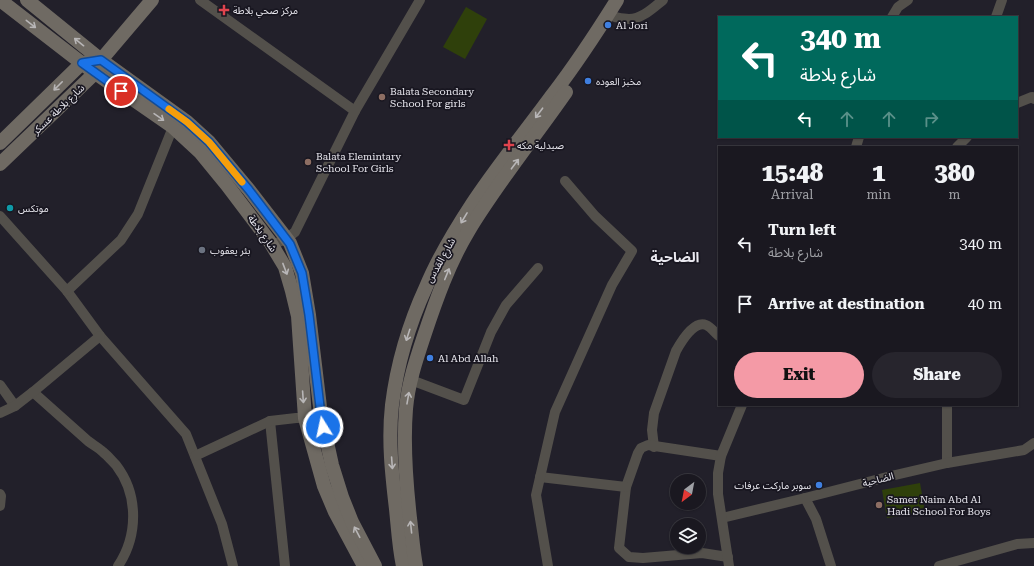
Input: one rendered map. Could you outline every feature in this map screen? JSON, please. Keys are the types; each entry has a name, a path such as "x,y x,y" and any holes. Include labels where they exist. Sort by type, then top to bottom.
{"main road":[{"name":"شارع بلاطة","path":"0,0 82,63 98,66 187,122 209,142 249,190 290,244 302,273 309,315 321,415 332,465 352,522 375,566"},
{"name":"شارع بلاطة","path":"27,0 98,66 174,127 200,152 272,245 285,267 298,316 305,418 324,486 338,518 364,566"},
{"name":"شارع بلاطة عسكر","path":"0,164 98,66 152,0"},
{"name":"شارع القدس","path":"403,566 391,462 392,406 402,354 415,312 426,286 444,251 472,205 493,174 592,40 617,0"},
{"name":"شارع القدس","path":"416,566 408,498 405,452 406,408 413,368 431,314 451,264 468,232 490,197 588,62 625,0"},
{"name":"شارع بلاطة عسكر","path":"0,143 82,63"}],"street":[{"path":"200,0 355,112"},
{"path":"272,245 286,239 295,232 355,112 420,0"},
{"path":"615,18 630,19 638,17 651,10 663,0"},
{"path":"893,16 898,7 908,0"},
{"path":"996,16 1002,0"},
{"path":"1018,103 1032,97 1034,99"},
{"path":"67,291 121,240 138,214 174,127"},
{"path":"957,146 966,138"},
{"path":"548,566 536,495 555,412 612,285 632,251 595,216 565,181"},
{"path":"0,216 67,291 100,336 186,434 222,524 233,566"},
{"path":"411,380 464,400 491,332 506,305 538,268"},
{"path":"654,447 652,430 654,412 676,352 681,343 694,328 700,324 707,326 718,335"},
{"path":"0,413 14,406 33,392 100,336"},
{"path":"0,385 14,406"},
{"path":"33,392 90,443 103,452 116,466 126,483 132,502 133,521 130,540 123,559 118,566"},
{"path":"721,456 648,445 641,448 626,487 619,548 629,557 643,558 702,553 728,561 718,494 718,473 721,456 742,406"},
{"path":"947,406 947,463"},
{"path":"195,456 270,421 321,415"},
{"path":"270,421 285,566"},
{"name":"الضاحية","path":"722,518 947,463 1024,450 1034,444"},
{"path":"540,477 626,487"},
{"path":"0,494 0,506"},
{"path":"805,498 816,519 831,566"},
{"path":"939,566 1017,544 1034,543"}],"green space":[{"path":"466,7 487,19 465,59 443,47"},
{"path":"920,483 925,512 887,518 882,490"}],"slow traffic":[{"path":"169,109 187,122 209,142 242,182"}],"place":[{"name":"مركز صحي بلاطة","path":"224,10"},
{"name":"Al Jori","path":"608,25"},
{"name":"مخبز العوده","path":"588,81"},
{"name":"Balata Secondary School For girls","path":"382,97"},
{"name":"صيدلية مكه","path":"509,145"},
{"name":"Balata Elemintary School For Girls","path":"308,162"},
{"name":"موتكس","path":"10,208"},
{"name":"بئر يعقوب","path":"202,250"},
{"name":"Al Abd Allah","path":"430,358"},
{"name":"سوبر ماركت عرفات","path":"819,485"},
{"name":"Samer Naim Abd Al Hadi School For Boys","path":"879,505"}],"district":[{"name":"الضاحية","path":"675,257"}],"route":[{"path":"121,91 82,63 101,60 187,122 209,142 249,190 290,244 302,273 309,315 323,427"}]}
